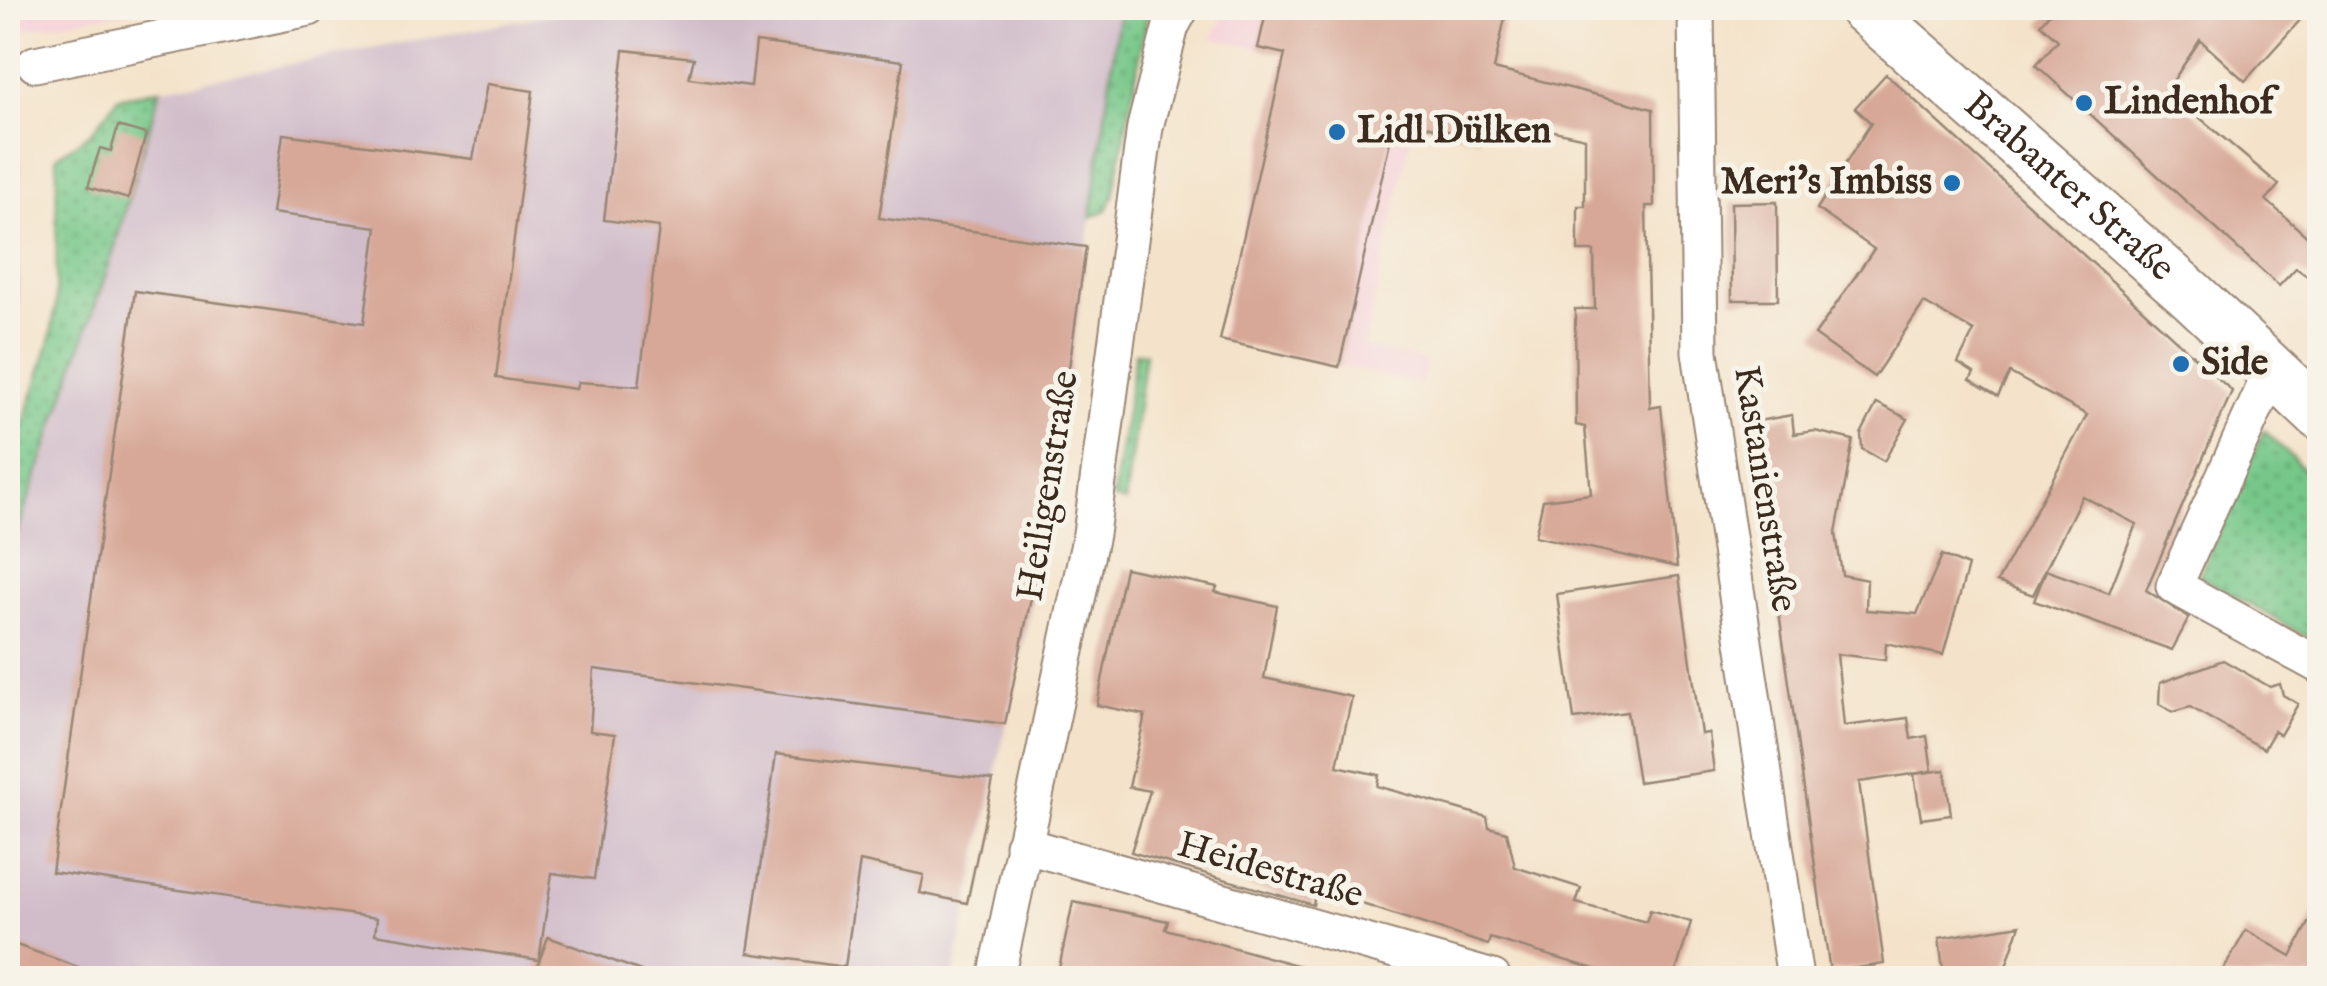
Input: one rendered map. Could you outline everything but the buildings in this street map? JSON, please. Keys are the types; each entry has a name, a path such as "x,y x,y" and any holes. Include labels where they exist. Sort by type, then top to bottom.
{"main road":[{"name":"Brabanter Straße","path":"1864,8 2190,294 2320,416"}],"street":[{"path":"35,64 309,8"},
{"name":"Heiligenstraße","path":"996,978 1091,534 1145,126 1171,26 1181,8"},
{"name":"Kastanienstraße","path":"1696,8 1700,352 1795,978"},
{"path":"2271,373 2174,586 2320,666"},
{"name":"Heidestraße","path":"1023,844 1493,978"}],"shaded area":[{"path":"8,8 147,8 8,32"},
{"path":"583,8 1120,8 1051,510 953,978 8,978 8,559 112,256 160,89"},
{"path":"1228,8 1440,8 1364,347 1427,360 1422,384 1219,340 1284,54 1212,38"}],"green space":[{"path":"1120,8 1149,8 1113,197 1107,210 1091,217"},
{"path":"160,89 112,256 8,559 8,473 50,341 56,304 57,156 91,133 118,98"},
{"path":"18,163 16,322 8,348 8,165"},
{"path":"1135,353 1145,353 1125,502 1113,498"},
{"path":"2264,430 2319,484 2319,644 2199,576"}],"place":[{"name":"Lindenhof","path":"2084,103"},
{"name":"Lidl Dülken","path":"1337,132"},
{"name":"Meri's Imbiss","path":"1952,183"},
{"name":"Side","path":"2181,364"}]}
